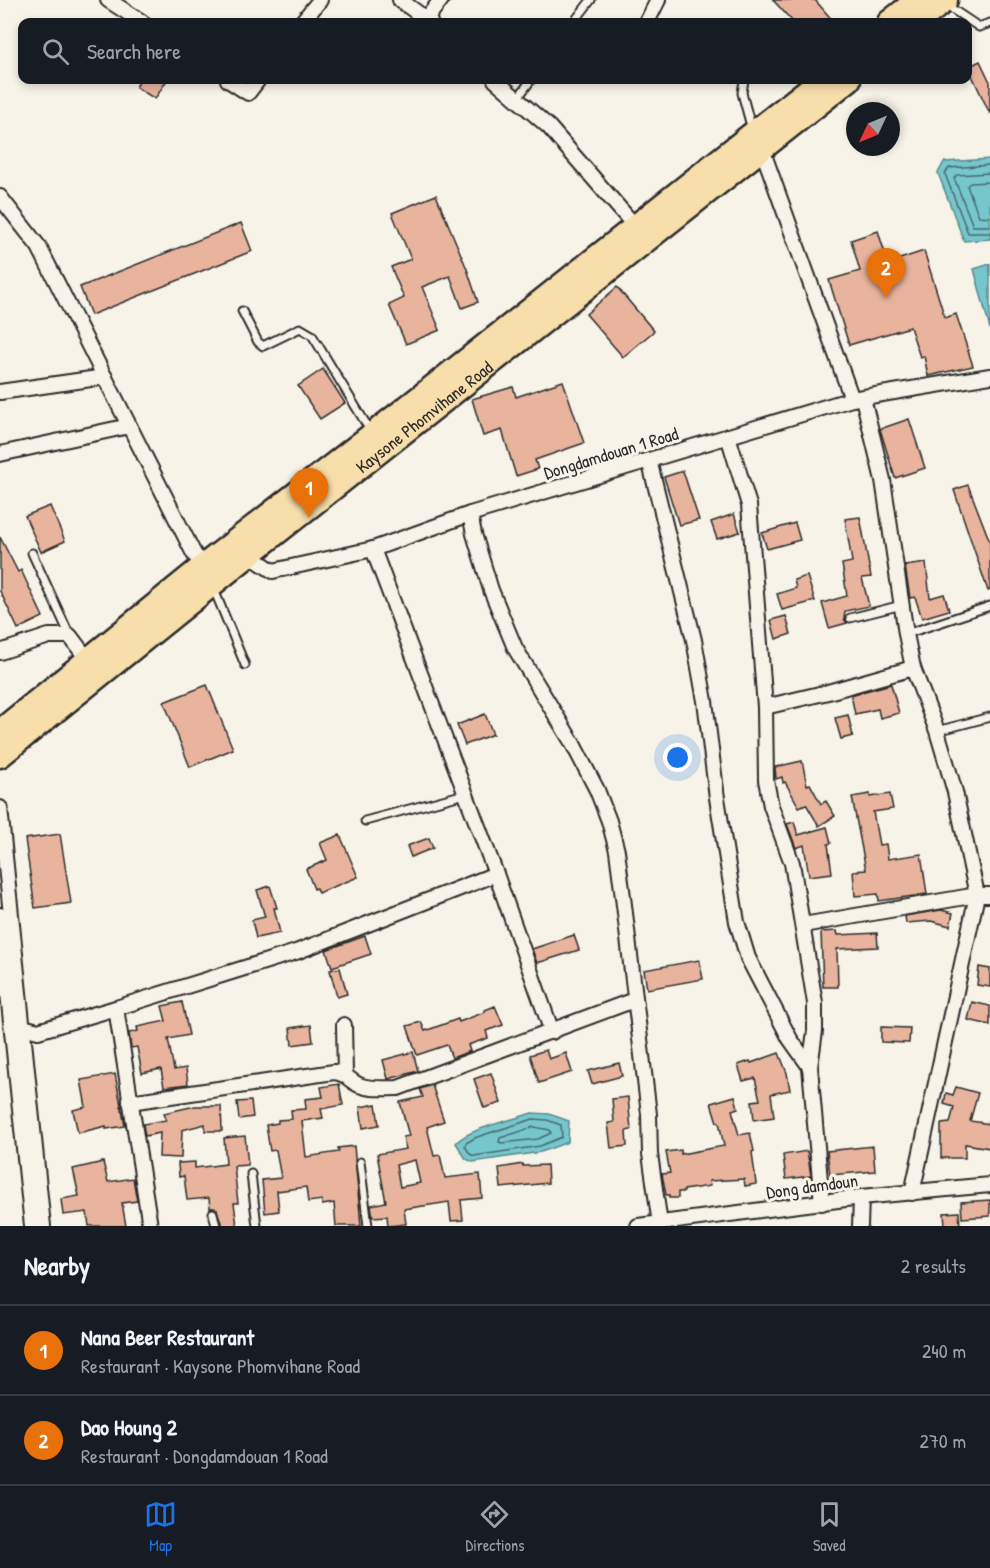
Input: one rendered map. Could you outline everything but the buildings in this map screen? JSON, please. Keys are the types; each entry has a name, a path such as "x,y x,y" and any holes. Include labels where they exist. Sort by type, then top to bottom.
{"highway":[{"path":"900,18 929,6"},
{"name":"Kaysone Phomvihane Road","path":"0,731 88,660 208,575 249,555 641,233 758,141 815,87"},
{"name":"Kaysone Phomvihane Road","path":"0,756 372,434 641,233"}],"street":[{"path":"108,0 136,18"},
{"path":"305,18 320,0"},
{"path":"400,0 424,18"},
{"path":"430,18 441,0"},
{"path":"649,18 658,0"},
{"path":"234,84 248,93 255,84"},
{"path":"500,84 549,127 641,233"},
{"path":"758,141 857,398 883,480 913,668 937,731 983,895 912,1193"},
{"path":"0,197 39,247 194,554 208,575"},
{"name":"Dongdamdouan 1 Road","path":"249,555 273,571 373,549 470,514 857,398 990,376"},
{"path":"0,392 105,377"},
{"path":"0,454 129,426"},
{"path":"728,436 749,505 765,707 766,780 771,806 792,863 815,1003 815,1031 810,1067 822,1203"},
{"path":"649,460 694,640 737,922 748,958 790,1039 810,1067"},
{"path":"470,514 491,590 515,648 572,742 597,790 609,821 618,862 634,988 649,1114 650,1154 660,1224"},
{"path":"373,549 496,873 552,1032"},
{"path":"0,652 49,636 70,636 88,660"},
{"path":"765,707 913,668"},
{"path":"0,808 6,946 5,1006 32,1226"},
{"path":"23,1027 38,1031 296,952 496,873"},
{"path":"802,925 983,895"},
{"path":"0,915 23,1027 43,1226"},
{"path":"130,1102 334,1072 345,1074 357,1084 371,1088 398,1088 634,1000"},
{"path":"116,1008 150,1226"},
{"path":"344,1025 345,1074"},
{"name":"Dong damdoun","path":"638,1226 861,1197 990,1185"},
{"path":"860,1226 861,1197"}],"lane":[{"path":"577,18 591,0"},
{"path":"929,6 958,18"},
{"path":"972,24 979,27 990,23"},
{"path":"517,99 528,84"},
{"path":"743,84 742,93 758,141"},
{"path":"242,311 258,342 263,346 300,328 312,335 372,434"},
{"path":"32,553 70,636"},
{"path":"208,575 245,666"},
{"path":"850,618 902,605"},
{"path":"906,634 990,606"},
{"path":"937,731 990,717"},
{"path":"365,821 465,794"},
{"path":"360,1162 368,1226"},
{"path":"251,1174 257,1226"},
{"path":"213,1213 216,1226"}],"water":[{"path":"990,159 990,239 964,241 938,173 944,162"},
{"path":"990,264 990,329 974,269"},
{"path":"532,1113 549,1114 569,1121 568,1142 541,1152 473,1162 466,1159 456,1143 481,1129"}],"place":[{"name":"Dao Houng 2","path":"886,298"},
{"name":"Nana Beer Restaurant","path":"309,518"}]}
